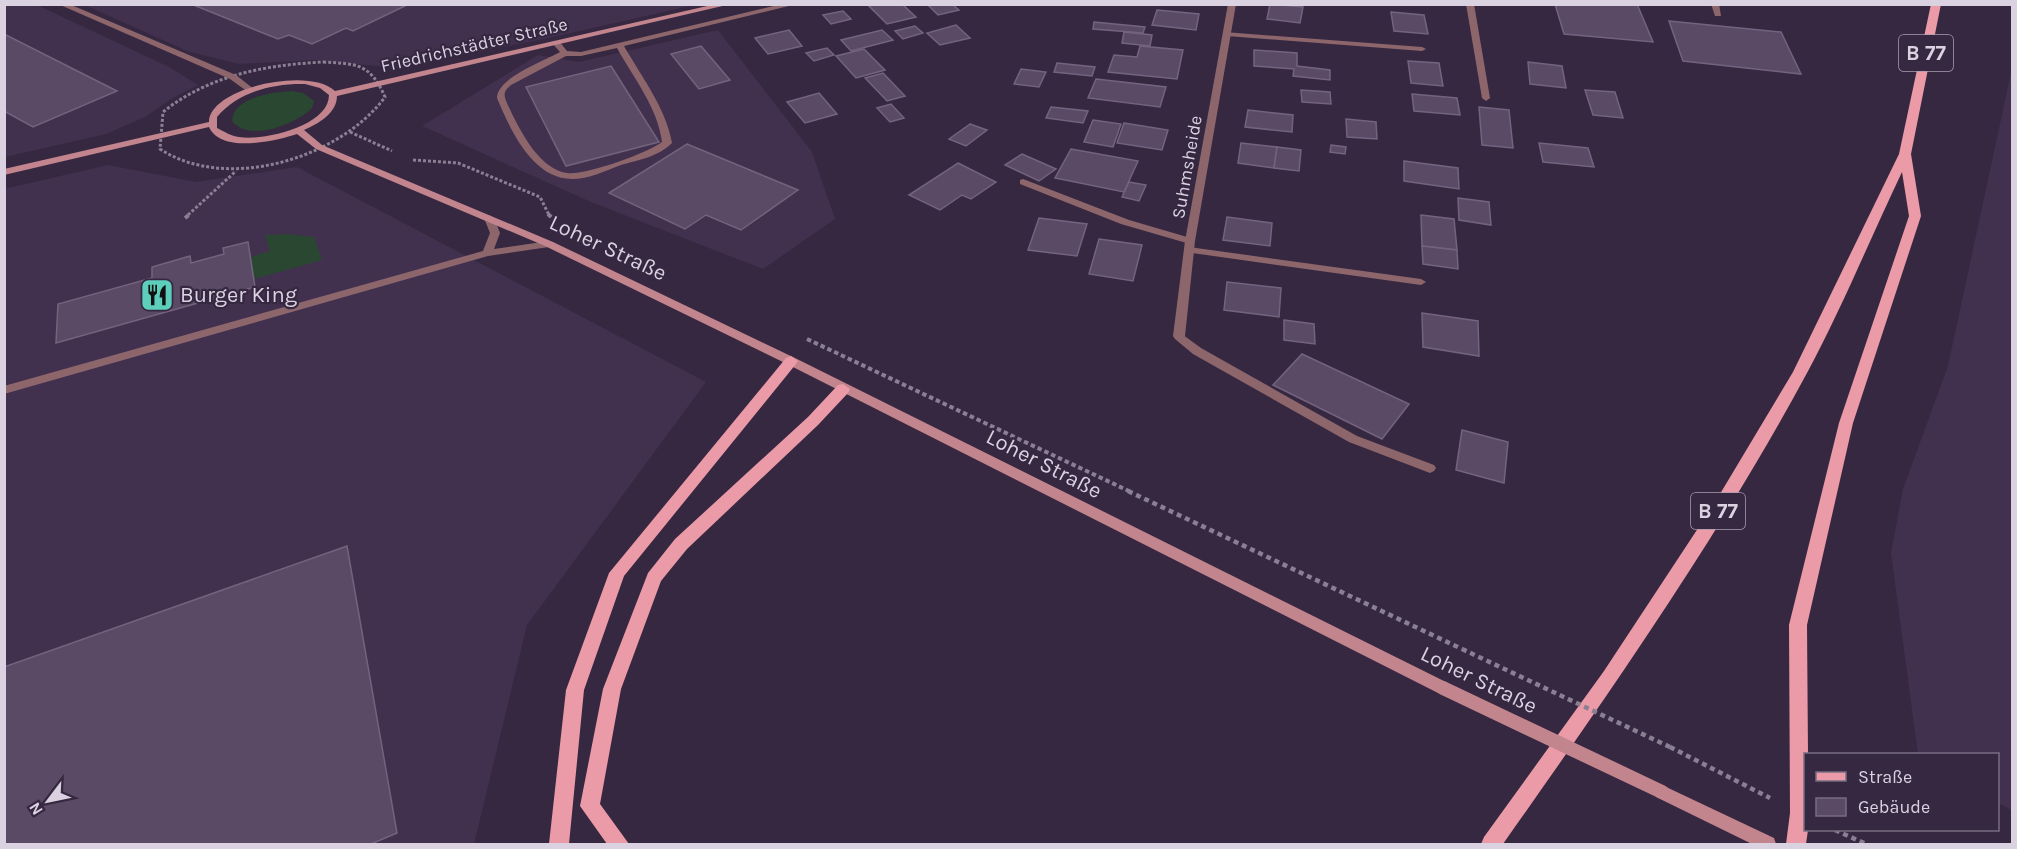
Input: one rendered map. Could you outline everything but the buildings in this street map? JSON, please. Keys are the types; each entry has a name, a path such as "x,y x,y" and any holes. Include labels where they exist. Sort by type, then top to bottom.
{"main road":[{"name":"B 77","path":"1491,844 1610,677 1720,508 1800,372 1905,154 1936,4"},
{"path":"1796,844 1800,813 1798,625 1846,423 1915,216 1905,154"},
{"path":"559,844 575,690 617,573 791,361"},
{"path":"619,844 590,806 612,689 654,578 681,544 813,421 843,389"}],"street":[{"path":"61,4 233,77 251,90"},
{"name":"Friedrichstädter Straße","path":"333,93 728,4"},
{"path":"619,45 662,124 667,143 650,153 572,176 551,172 522,141 501,98 501,92 508,83 565,53 580,54 794,4"},
{"name":"Suhmsheide","path":"1232,4 1190,246 1179,336 1197,351 1353,439 1430,468"},
{"path":"1470,4 1486,98"},
{"path":"1715,4 1718,14"},
{"path":"1227,34 1422,49"},
{"path":"556,43 565,53"},
{"path":"297,81 316,83 333,93 333,103 325,115 298,130 259,140 235,139 218,134 211,124 218,110 232,99 251,90 274,84 297,81"},
{"path":"4,172 211,124"},
{"name":"Loher Straße","path":"298,130 319,147 549,244 791,361 1443,688 1768,844"},
{"path":"1023,182 1190,246 1421,282"},
{"path":"487,253 495,233 489,218"},
{"path":"4,390 487,253 549,244"}],"path":[{"path":"350,132 393,151"},
{"path":"404,155 414,160 458,163 540,197 550,218 560,223"},
{"path":"185,218 236,170"},
{"path":"796,334 1670,747 1800,813"},
{"path":"1837,831 1866,844"}],"shaded area":[{"path":"4,5 37,5 169,67 198,85 171,99 145,117 106,134 5,157"},
{"path":"85,5 694,5 553,37 398,68 315,60 239,64 187,51"},
{"path":"718,30 812,152 835,219 763,269 591,202 422,126 538,55 579,62"},
{"path":"2012,68 2012,810 1999,804 1999,753 1918,753 1891,553 1903,489 1948,366"},
{"path":"108,165 196,182 297,167 706,382 527,625 474,844 5,844 4,189"}],"green space":[{"path":"292,91 303,93 314,101 312,108 295,120 261,131 240,127 232,121 239,106 247,101 265,95"},
{"path":"288,234 314,237 322,260 254,279 250,257 270,251 265,235"}],"place":[{"name":"Burger King","path":"157,295"}]}
